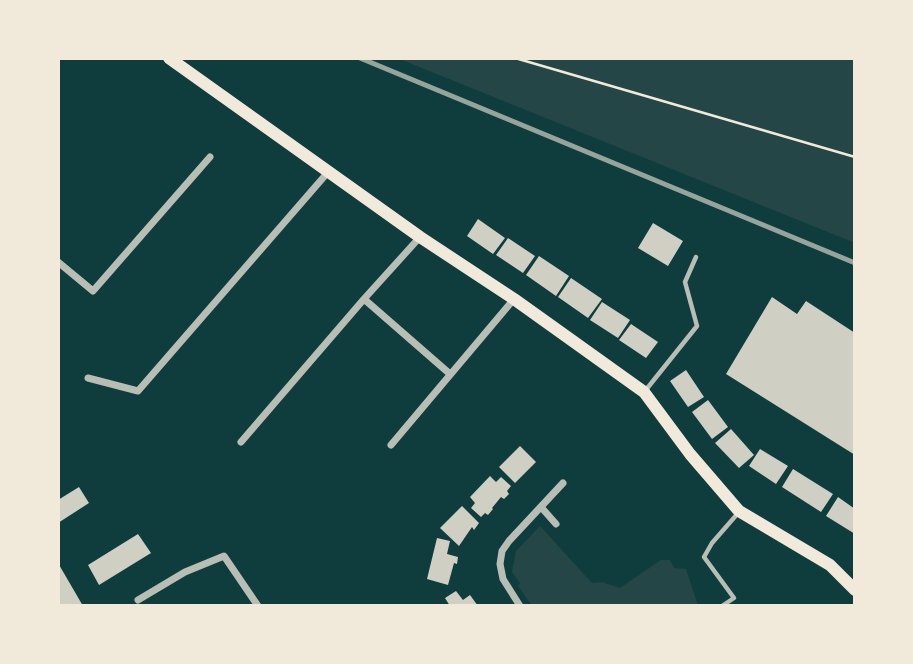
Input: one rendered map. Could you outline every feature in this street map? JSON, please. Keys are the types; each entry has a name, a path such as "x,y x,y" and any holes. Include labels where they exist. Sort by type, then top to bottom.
{"main road":[{"path":"174,59 420,237 514,299 644,393 690,454 739,511 830,565 855,590"}],"street":[{"path":"58,262 93,290 210,157"},
{"path":"88,378 138,391 329,171"},
{"path":"242,442 420,237"},
{"path":"364,299 450,373"},
{"path":"391,445 514,299"},
{"path":"520,606 503,579 500,557 504,546 563,483"},
{"path":"541,507 555,524"},
{"path":"138,600 185,572 224,555 258,606"}],"lane":[{"path":"644,393 696,326 685,282 696,257"},
{"path":"722,606 734,597 704,557 712,543 739,511"}],"path":[{"path":"515,58 855,157"}],"shaded area":[{"path":"397,58 855,58 855,243"},
{"path":"540,526 592,583 602,582 620,588 661,560 670,560 674,568 686,569 698,606 532,606 512,572 516,551"}],"building":[{"path":"478,219 505,238 493,254 467,236"},
{"path":"653,223 683,241 668,266 638,248"},
{"path":"508,238 535,256 523,273 496,255"},
{"path":"539,256 569,276 556,296 526,275"},
{"path":"571,278 602,299 588,318 558,297"},
{"path":"772,297 797,314 806,301 855,333 855,455 726,374"},
{"path":"602,302 630,320 618,338 590,320"},
{"path":"631,324 658,342 646,358 619,340"},
{"path":"686,370 704,397 688,407 670,381"},
{"path":"708,400 728,427 712,439 692,412"},
{"path":"731,429 754,455 739,468 715,443"},
{"path":"520,446 536,462 515,483 499,467"},
{"path":"760,449 788,466 776,484 749,466"},
{"path":"793,469 833,494 821,512 782,487"},
{"path":"490,476 496,482 501,477 511,486 507,491 509,494 504,499 501,497 488,515 485,513 481,517 471,508 475,503 470,497"},
{"path":"79,487 89,503 58,523 58,500"},
{"path":"838,497 855,509 855,534 826,516"},
{"path":"462,506 479,523 474,530 472,527 459,546 440,528"},
{"path":"138,534 151,553 99,585 88,565"},
{"path":"437,538 450,541 447,554 458,557 448,585 427,579"},
{"path":"58,563 83,606 58,606"},
{"path":"456,591 463,600 470,595 478,606 450,606 445,598"}],"railway":[{"path":"360,58 855,263"}]}
